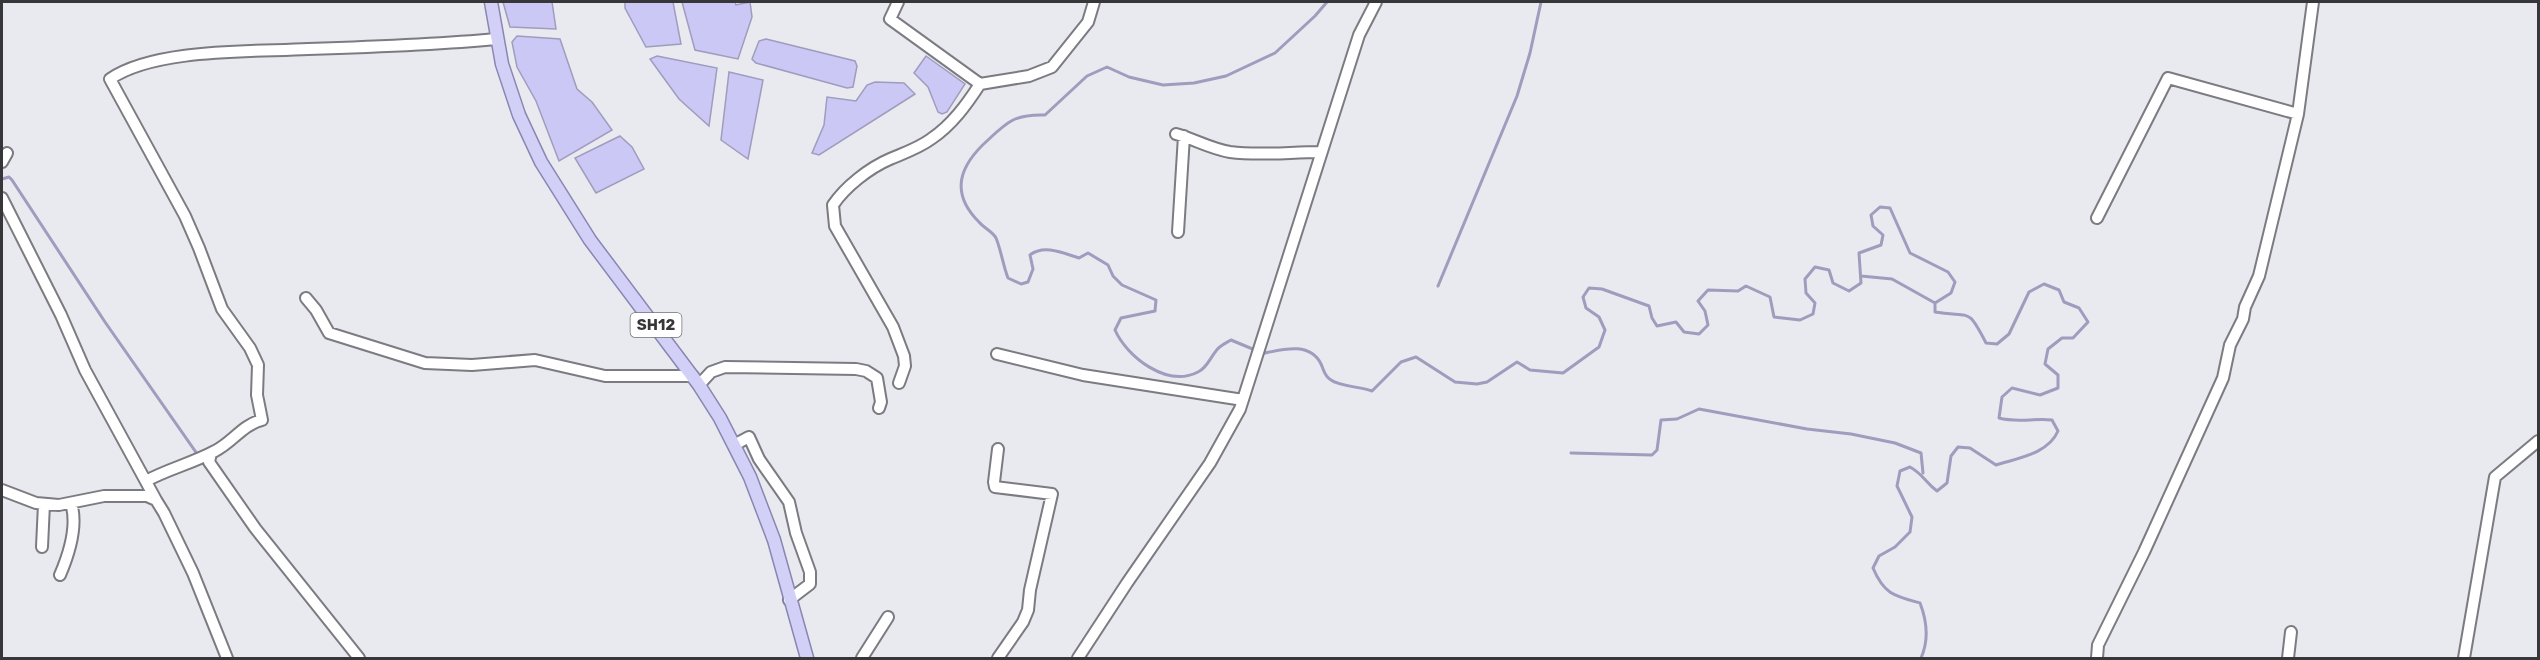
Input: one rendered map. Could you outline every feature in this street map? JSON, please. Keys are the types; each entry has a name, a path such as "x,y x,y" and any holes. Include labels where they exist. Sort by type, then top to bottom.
{"main road":[{"name":"SH12","path":"491,2 502,64 519,115 541,162 590,240 696,380 750,477 774,540 807,658"}],"street":[{"path":"898,2 890,19 980,84"},
{"path":"899,383 905,366 893,327 835,225 833,206 838,197 872,170 930,140 945,129 980,84 1029,76 1052,67 1088,22 1095,2"},
{"path":"1078,658 1210,463 1243,400 1359,35 1376,2"},
{"path":"2097,658 2098,645 2144,552 2223,378 2230,345 2243,319 2245,307 2259,276 2298,114 2313,2"},
{"path":"146,481 162,472 208,454 233,439 245,427 262,420 257,395 258,365 250,348 222,309 185,216 110,79 122,71 163,58 246,52 436,45 496,39"},
{"path":"2097,218 2168,78 2298,114"},
{"path":"1178,232 1180,135 1228,151 1268,155 1320,152"},
{"path":"2,198 61,315 85,370 164,513 194,573 228,658"},
{"path":"306,298 316,310 328,333 425,363 472,365 535,360 605,376 696,380 725,367 856,369 866,371 877,378 881,402 879,408"},
{"path":"997,354 1083,375 1243,400"},
{"path":"734,445 749,437 759,459 789,502 796,533 810,572 810,584 789,600"},
{"path":"2464,658 2494,477 2538,441"},
{"path":"998,449 995,487 1052,494 1030,590 1028,610 1023,622 998,658"},
{"path":"208,454 209,462 255,528 359,658"},
{"path":"2,490 44,504 59,506 116,495 147,496 156,500"},
{"path":"60,575 67,560 71,539 74,513 71,503"},
{"path":"42,547 44,504"},
{"path":"862,658 888,616"},
{"path":"2288,658 2291,632"}],"water":[{"path":"503,2 552,2 556,29 510,27"},
{"path":"625,2 673,2 681,44 646,47 625,8"},
{"path":"682,2 735,2 736,5 750,2 752,17 738,59 695,50"},
{"path":"517,36 560,39 577,89 592,102 612,130 559,161 536,101 517,67 512,42"},
{"path":"766,39 855,61 857,66 853,87 847,88 756,63 752,59 759,41"},
{"path":"657,56 717,68 709,126 679,99 650,59"},
{"path":"926,56 965,84 947,112 942,114 938,112 928,87 914,73"},
{"path":"729,72 763,80 748,159 721,140"},
{"path":"875,82 904,83 915,94 819,155 812,153 824,125 827,97 856,101 867,85"},
{"path":"620,136 632,147 644,169 596,193 575,158"}],"waterway":[{"path":"1255,350 1231,340 1217,349 1201,370 1186,376 1161,373 1149,367 1129,350 1115,330 1121,318 1155,311 1156,300 1122,285 1113,276 1108,265 1088,253 1079,258 1054,250 1041,250 1030,255 1033,269 1028,282 1021,284 1008,278 996,238 979,222 964,200 961,189 962,179 965,169 978,149 1001,128 1019,117 1045,115 1087,76 1107,67 1129,77 1163,85 1194,83 1226,76 1275,53 1327,2"},
{"path":"1438,286 1517,96 1530,53 1541,2"},
{"path":"2,179 9,177 12,180 105,322 244,521"},
{"path":"1261,352 1288,349 1310,352 1316,357 1331,380 1372,391 1401,362 1416,357 1455,382 1477,384 1487,382 1517,362 1530,370 1563,373 1599,347 1605,330 1599,317 1586,308 1583,297 1589,288 1602,289 1649,306 1657,326 1676,322 1684,332 1699,334 1708,325 1705,311 1698,301 1708,290 1738,291 1746,286 1770,297 1774,317 1800,320 1813,314 1815,303 1806,293 1805,279 1815,267 1829,270 1833,283 1849,291 1861,283 1859,253 1881,245 1883,235 1873,226 1871,215 1880,207 1890,208 1910,253 1948,272 1955,282 1951,293 1935,303 1935,312 1967,316 1975,323 1986,343 1997,344 2009,334 2029,292 2044,284 2059,290 2064,302 2079,308 2088,322 2073,338 2062,338 2048,349 2045,364 2058,375 2058,388 2040,395 2012,388 2002,397 1999,418 2052,420 2058,431 2047,445 2032,454 1996,465 1970,448 1958,447 1951,456 1947,483 1937,491 1910,467 1900,471 1897,486 1912,517 1910,532 1895,547 1879,556 1873,568 1881,583 1891,593 1920,603 1926,630 1921,658"},
{"path":"1861,276 1892,279 1935,303"},
{"path":"1571,453 1652,455 1657,450 1661,420 1677,419 1699,409 1895,443 1921,453 1923,473"}]}
